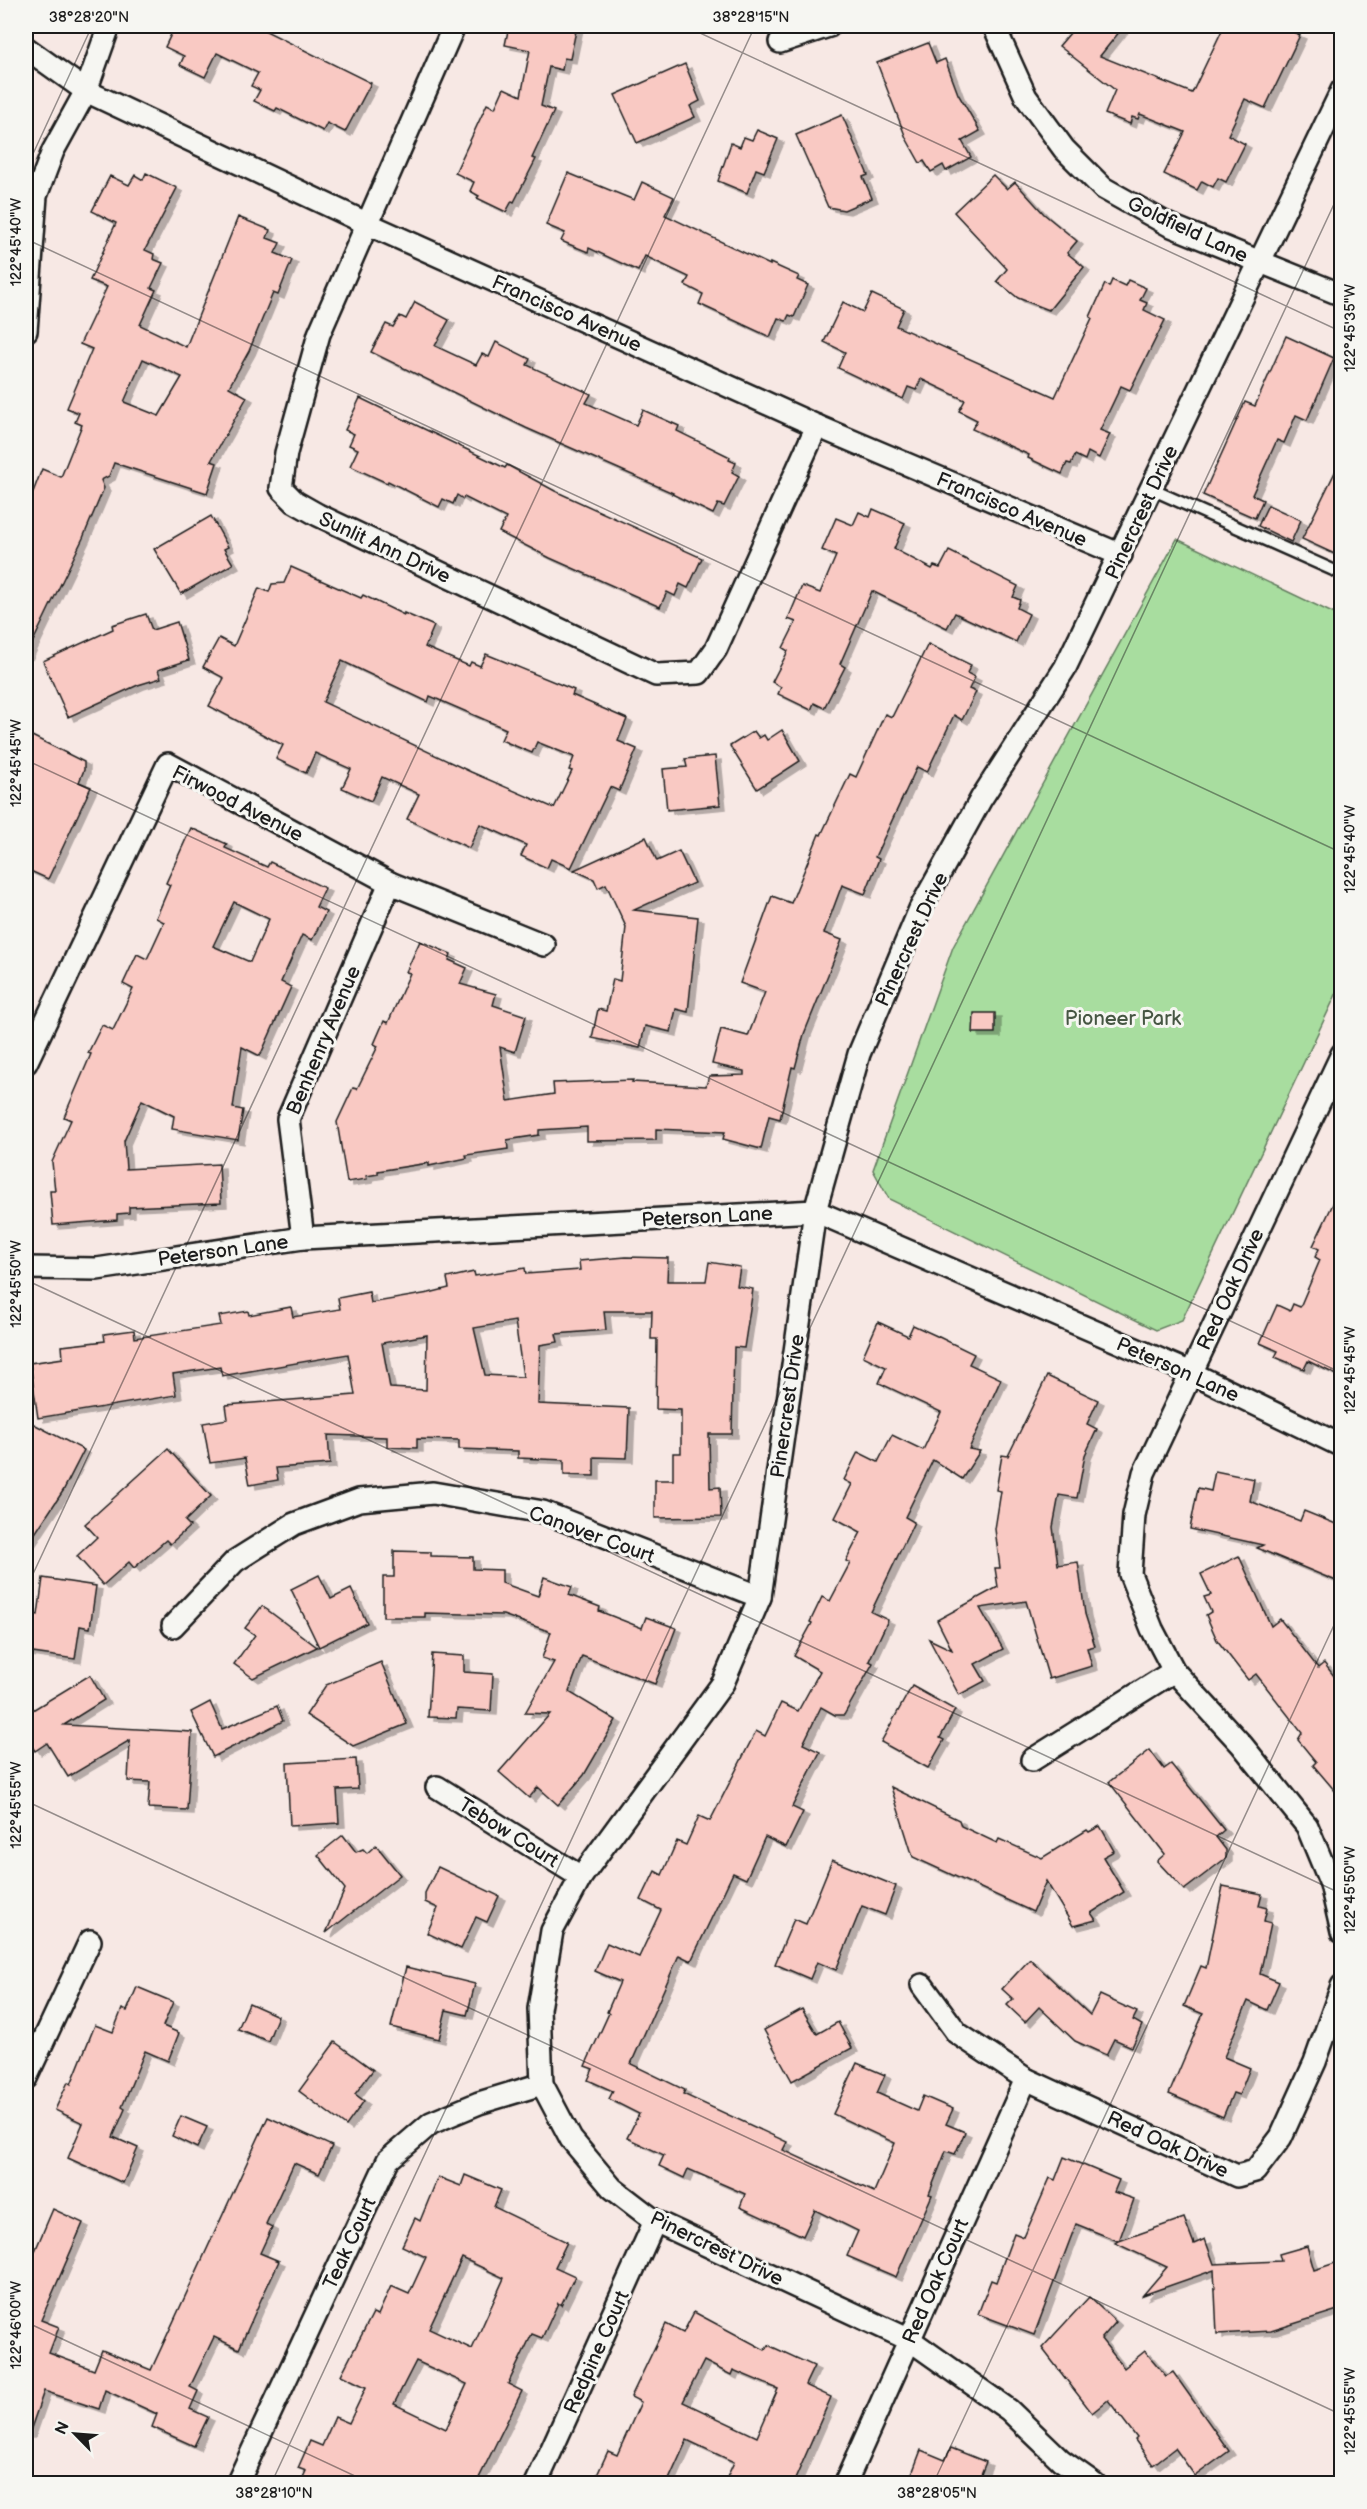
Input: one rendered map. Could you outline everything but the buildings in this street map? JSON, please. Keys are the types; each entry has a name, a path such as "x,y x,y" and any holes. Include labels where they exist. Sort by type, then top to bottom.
{"street":[{"path":"26,329 36,196 53,151 86,91 109,26"},
{"name":"Sunlit Ann Drive","path":"454,26 319,334 286,453 281,488 295,502 318,515 656,675 699,673 716,649 817,426"},
{"path":"780,42 829,26"},
{"name":"Goldfield Lane","path":"994,26 1026,97 1064,149 1103,188 1169,225 1341,295"},
{"name":"Francisco Avenue","path":"26,48 86,91 368,224 817,426 1121,555"},
{"name":"Pinercrest Drive","path":"1095,2484 1061,2460 1009,2410 910,2340 655,2221 612,2188 571,2139 542,2084 539,2008 552,1931 581,1877 723,1683 760,1597 815,1211 859,1054 920,909 981,799 1065,668 1121,555 1257,262 1341,90"},
{"name":"Firwood Avenue","path":"26,1063 168,764 390,883 544,945"},
{"name":"Benhenry Avenue","path":"303,1239 288,1119 390,883"},
{"name":"Red Oak Drive","path":"1341,1054 1144,1473 1133,1527 1130,1574 1152,1629 1174,1671 1242,1745 1307,1826 1336,1882 1341,1932"},
{"name":"Peterson Lane","path":"26,1268 98,1269 303,1239 815,1211 1191,1373 1341,1446"},
{"name":"Canover Court","path":"173,1626 235,1561 294,1524 360,1500 433,1493 543,1512 760,1597"},
{"path":"1032,1760 1174,1671"},
{"name":"Tebow Court","path":"437,1787 581,1877"},
{"path":"26,2078 90,1941"},
{"name":"Red Oak Drive","path":"922,1985 957,2033 1026,2079 1237,2176 1255,2171 1281,2138 1315,2062 1341,1986"},
{"name":"Red Oak Court","path":"845,2484 1026,2079"},
{"name":"Teak Court","path":"237,2484 388,2160 431,2123 479,2103 542,2084"},
{"name":"Redpine Court","path":"536,2484 655,2221"}],"lane":[{"path":"1151,489 1341,574"}],"green space":[{"name":"Pioneer Park","path":"1177,539 1341,617 1341,984 1182,1320 1156,1330 889,1199 873,1170 953,947"}]}
